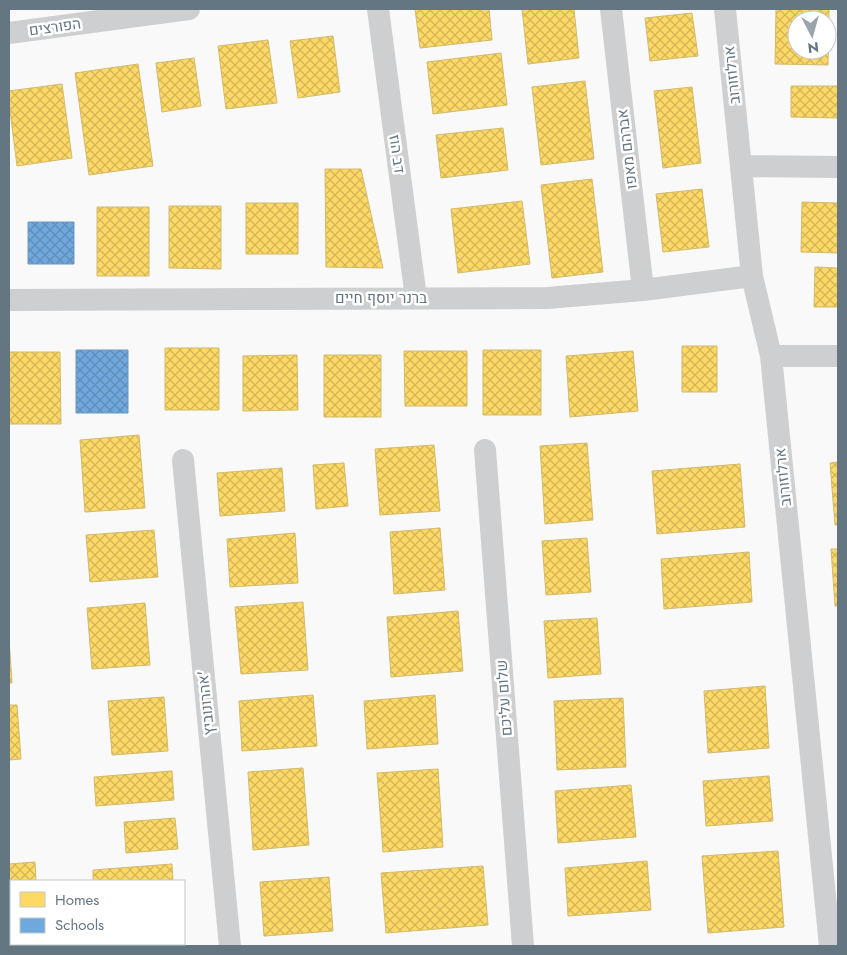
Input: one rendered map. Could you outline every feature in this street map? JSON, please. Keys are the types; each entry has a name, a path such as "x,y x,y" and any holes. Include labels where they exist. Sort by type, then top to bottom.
{"street":[{"name":"הפורצים","path":"9,33 117,14 189,9"},
{"name":"דב הוז","path":"378,9 416,298"},
{"name":"אברהם מאפו","path":"611,9 643,290"},
{"name":"ארלוזורוב","path":"725,9 752,276 771,356 830,946"},
{"path":"742,166 838,166"},
{"name":"ברנר יוסף חיים","path":"9,300 547,298 643,290 752,276"},
{"path":"771,356 838,356"},
{"name":"שלום עליכם","path":"485,450 523,946"},
{"name":"אהרונוביץ'","path":"183,460 230,946"}],"building: Homes":[{"path":"415,9 489,9 492,40 420,48"},
{"path":"522,9 574,9 579,58 528,64"},
{"path":"776,9 829,9 787,10 787,60 828,60 828,65 775,64"},
{"path":"692,13 698,56 650,61 645,18"},
{"path":"333,36 340,92 298,98 290,41"},
{"path":"268,40 277,103 226,109 218,46"},
{"path":"501,53 507,105 433,114 427,62"},
{"path":"194,58 201,106 162,112 156,63"},
{"path":"138,64 153,166 89,175 75,73"},
{"path":"585,81 594,159 541,165 532,87"},
{"path":"62,84 72,158 17,166 9,91"},
{"path":"791,86 838,86 838,118 791,117"},
{"path":"692,87 701,163 663,168 654,91"},
{"path":"503,128 508,170 441,178 436,135"},
{"path":"325,169 361,169 383,268 326,267"},
{"path":"592,179 603,272 552,278 541,185"},
{"path":"702,189 709,247 663,252 656,194"},
{"path":"522,201 530,264 458,273 451,209"},
{"path":"802,202 838,203 838,253 801,252"},
{"path":"246,203 298,203 298,254 246,254"},
{"path":"169,206 221,206 221,269 169,268"},
{"path":"97,207 149,207 149,276 97,276"},
{"path":"815,267 838,268 838,307 814,307"},
{"path":"682,346 717,346 717,392 682,392"},
{"path":"165,348 219,348 219,410 165,410"},
{"path":"483,350 541,350 541,415 483,415"},
{"path":"404,351 467,351 467,406 405,406"},
{"path":"633,351 638,411 570,417 566,356"},
{"path":"9,352 60,352 61,424 9,424"},
{"path":"297,355 298,410 243,411 243,356"},
{"path":"324,355 381,355 381,417 324,417"},
{"path":"139,435 145,508 85,512 80,440"},
{"path":"587,443 593,520 545,524 540,446"},
{"path":"434,445 440,511 380,515 375,449"},
{"path":"838,462 838,525 835,525 830,463"},
{"path":"344,463 348,506 316,509 313,465"},
{"path":"740,464 745,527 657,534 652,471"},
{"path":"282,468 285,511 220,516 217,473"},
{"path":"440,528 445,590 394,594 390,532"},
{"path":"154,530 158,577 90,582 86,535"},
{"path":"295,533 298,583 230,587 227,539"},
{"path":"587,538 591,592 546,595 542,541"},
{"path":"831,549 838,549 838,606 835,606"},
{"path":"749,552 752,602 664,609 661,559"},
{"path":"303,602 308,670 241,674 235,607"},
{"path":"145,603 150,665 92,669 87,608"},
{"path":"458,611 463,671 391,677 387,617"},
{"path":"597,618 601,674 548,678 544,621"},
{"path":"9,638 12,683 9,683"},
{"path":"765,686 769,748 708,753 704,691"},
{"path":"313,695 317,746 242,751 239,701"},
{"path":"435,695 438,744 367,749 364,701"},
{"path":"164,697 168,751 112,755 108,701"},
{"path":"623,698 626,767 557,770 554,701"},
{"path":"9,705 17,705 21,759 9,760"},
{"path":"303,768 309,845 253,850 248,772"},
{"path":"438,769 443,847 383,852 377,773"},
{"path":"172,771 174,800 96,806 94,777"},
{"path":"769,776 773,821 706,826 703,781"},
{"path":"631,785 636,837 558,843 555,791"},
{"path":"175,818 178,849 126,853 124,822"},
{"path":"778,851 784,927 708,933 702,856"},
{"path":"647,861 651,910 568,916 565,868"},
{"path":"35,862 36,880 10,880 10,940 9,940 9,864"},
{"path":"172,864 173,880 93,880 93,870"},
{"path":"483,866 488,925 386,933 381,873"},
{"path":"329,877 333,931 264,936 260,882"}],"building: Schools":[{"path":"28,222 74,222 74,264 28,264"},
{"path":"76,350 128,350 128,413 76,413"}]}
